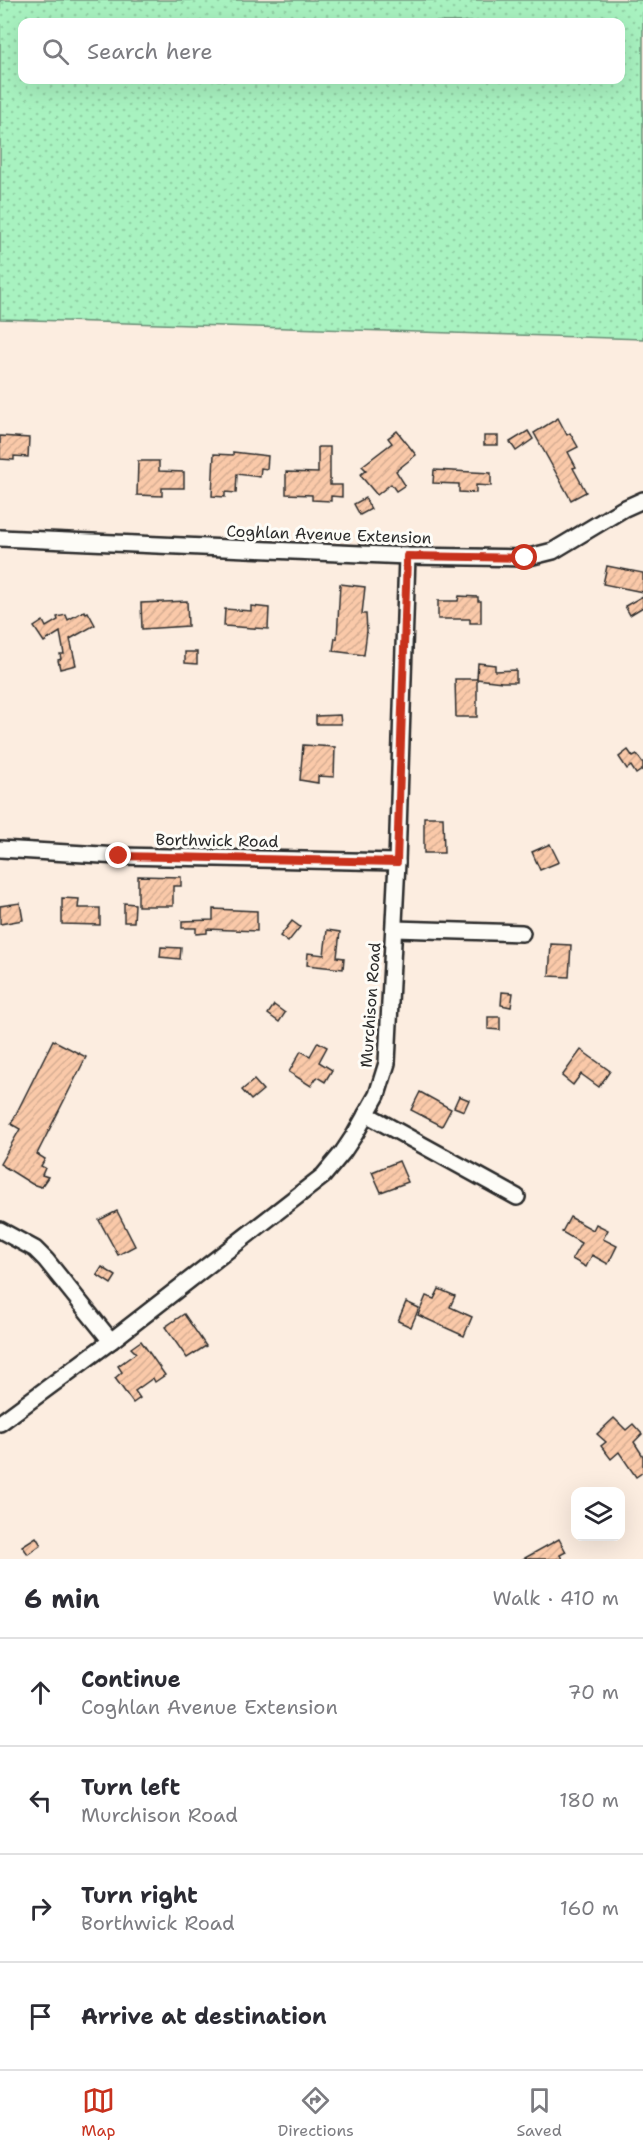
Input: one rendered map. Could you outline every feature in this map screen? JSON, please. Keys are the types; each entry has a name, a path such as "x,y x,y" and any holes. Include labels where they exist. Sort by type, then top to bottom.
{"street":[{"name":"Coghlan Avenue Extension","path":"0,538 407,556 525,558 553,551 643,500"},
{"name":"Murchison Road","path":"0,1423 111,1341 323,1176 344,1152 377,1095 387,1063 397,862 407,556"},
{"name":"Borthwick Road","path":"0,849 119,856 397,862"},
{"path":"394,929 522,933"},
{"path":"366,1114 517,1197"},
{"path":"0,1230 34,1249 46,1260 111,1341"}],"green space":[{"path":"0,0 643,0 643,339 0,319"}],"building":[{"path":"558,418 567,435 570,433 578,447 568,452 576,467 573,468 586,492 571,500 534,433"},
{"path":"397,431 416,455 396,471 405,485 396,491 391,484 377,495 360,475 366,470 362,466 392,443 388,438"},
{"path":"528,431 533,439 516,451 510,442"},
{"path":"0,436 29,438 28,457 14,456 14,460 0,459"},
{"path":"484,436 498,436 498,445 484,445"},
{"path":"318,447 330,447 330,485 342,485 342,497 331,496 331,501 312,500 312,495 286,494 286,472 318,473"},
{"path":"233,452 268,456 267,469 261,468 260,477 237,474 236,493 225,492 225,497 212,496 214,454 233,455"},
{"path":"138,461 159,461 159,471 184,472 184,488 162,488 162,496 137,495"},
{"path":"434,470 491,473 491,486 476,485 476,493 459,492 459,484 433,483"},
{"path":"365,498 371,509 360,515 354,504"},
{"path":"607,566 643,573 643,592 603,584"},
{"path":"340,584 365,587 362,614 366,614 367,631 364,655 333,651 335,638 337,639"},
{"path":"459,596 478,597 478,601 481,601 481,623 470,623 470,619 438,619 438,601 458,601"},
{"path":"643,596 643,607 630,615 625,606"},
{"path":"187,601 188,626 142,629 141,603"},
{"path":"251,606 269,608 268,629 224,626 225,609 251,611"},
{"path":"84,611 88,612 95,625 70,639 76,665 60,669 58,660 61,659 60,654 64,654 60,632 44,642 34,627 43,621 46,627 58,620 57,617 66,615 68,620"},
{"path":"185,652 197,652 197,664 185,663"},
{"path":"478,663 495,665 495,671 516,670 516,682 477,679"},
{"path":"455,679 477,679 477,717 456,717"},
{"path":"340,715 341,724 316,724 316,716"},
{"path":"303,745 335,747 334,777 318,776 318,783 300,780"},
{"path":"628,750 633,757 637,755 643,763 643,769 636,774 631,766 627,769 619,757"},
{"path":"424,817 443,817 444,853 424,853"},
{"path":"550,844 559,862 540,870 532,852"},
{"path":"138,876 181,877 181,886 173,886 173,906 138,906"},
{"path":"62,898 79,899 78,908 100,908 100,925 62,924"},
{"path":"20,903 23,920 0,924 0,906"},
{"path":"124,903 135,904 134,922 124,922"},
{"path":"213,909 257,911 257,931 207,929 207,933 196,934 196,928 182,928 182,921 213,920"},
{"path":"292,921 300,927 288,942 280,936"},
{"path":"327,930 340,932 337,957 344,958 343,969 307,965 308,953 324,955"},
{"path":"551,944 571,945 569,977 549,976"},
{"path":"161,947 181,948 180,959 160,957"},
{"path":"502,992 513,993 511,1007 501,1005"},
{"path":"274,1005 285,1013 279,1022 268,1014"},
{"path":"488,1017 500,1017 500,1030 488,1029"},
{"path":"53,1040 86,1057 37,1154 45,1159 41,1166 45,1168 42,1175 48,1177 41,1187 0,1164 20,1129 11,1124"},
{"path":"318,1042 327,1047 319,1062 332,1070 325,1082 317,1077 311,1086 289,1072 301,1051 310,1056"},
{"path":"581,1050 610,1071 599,1087 581,1074 573,1085 562,1076"},
{"path":"254,1080 263,1090 251,1100 242,1090"},
{"path":"420,1092 451,1109 442,1126 411,1110"},
{"path":"459,1096 469,1100 464,1111 454,1107"},
{"path":"399,1161 408,1182 381,1192 372,1172"},
{"path":"117,1211 135,1246 118,1255 99,1220"},
{"path":"570,1217 593,1230 596,1224 608,1230 603,1239 617,1246 608,1264 592,1255 586,1267 572,1259 581,1243 562,1232"},
{"path":"102,1267 116,1276 111,1284 97,1275"},
{"path":"439,1289 455,1296 450,1307 472,1317 464,1336 418,1315 426,1296 434,1299"},
{"path":"406,1302 419,1308 411,1327 398,1321"},
{"path":"184,1314 206,1346 187,1358 165,1327"},
{"path":"141,1341 165,1375 155,1382 153,1378 135,1391 140,1398 133,1403 115,1378 122,1372 118,1366 136,1353 131,1348"},
{"path":"614,1418 626,1430 633,1424 642,1434 634,1442 643,1456 643,1472 636,1477 619,1452 611,1459 601,1446 606,1442 597,1434"},
{"path":"36,1537 41,1545 28,1554 22,1546"},
{"path":"559,1539 566,1552 560,1555 562,1559 523,1559"}],"route":[{"path":"119,856 397,862 407,556 525,558"}]}
